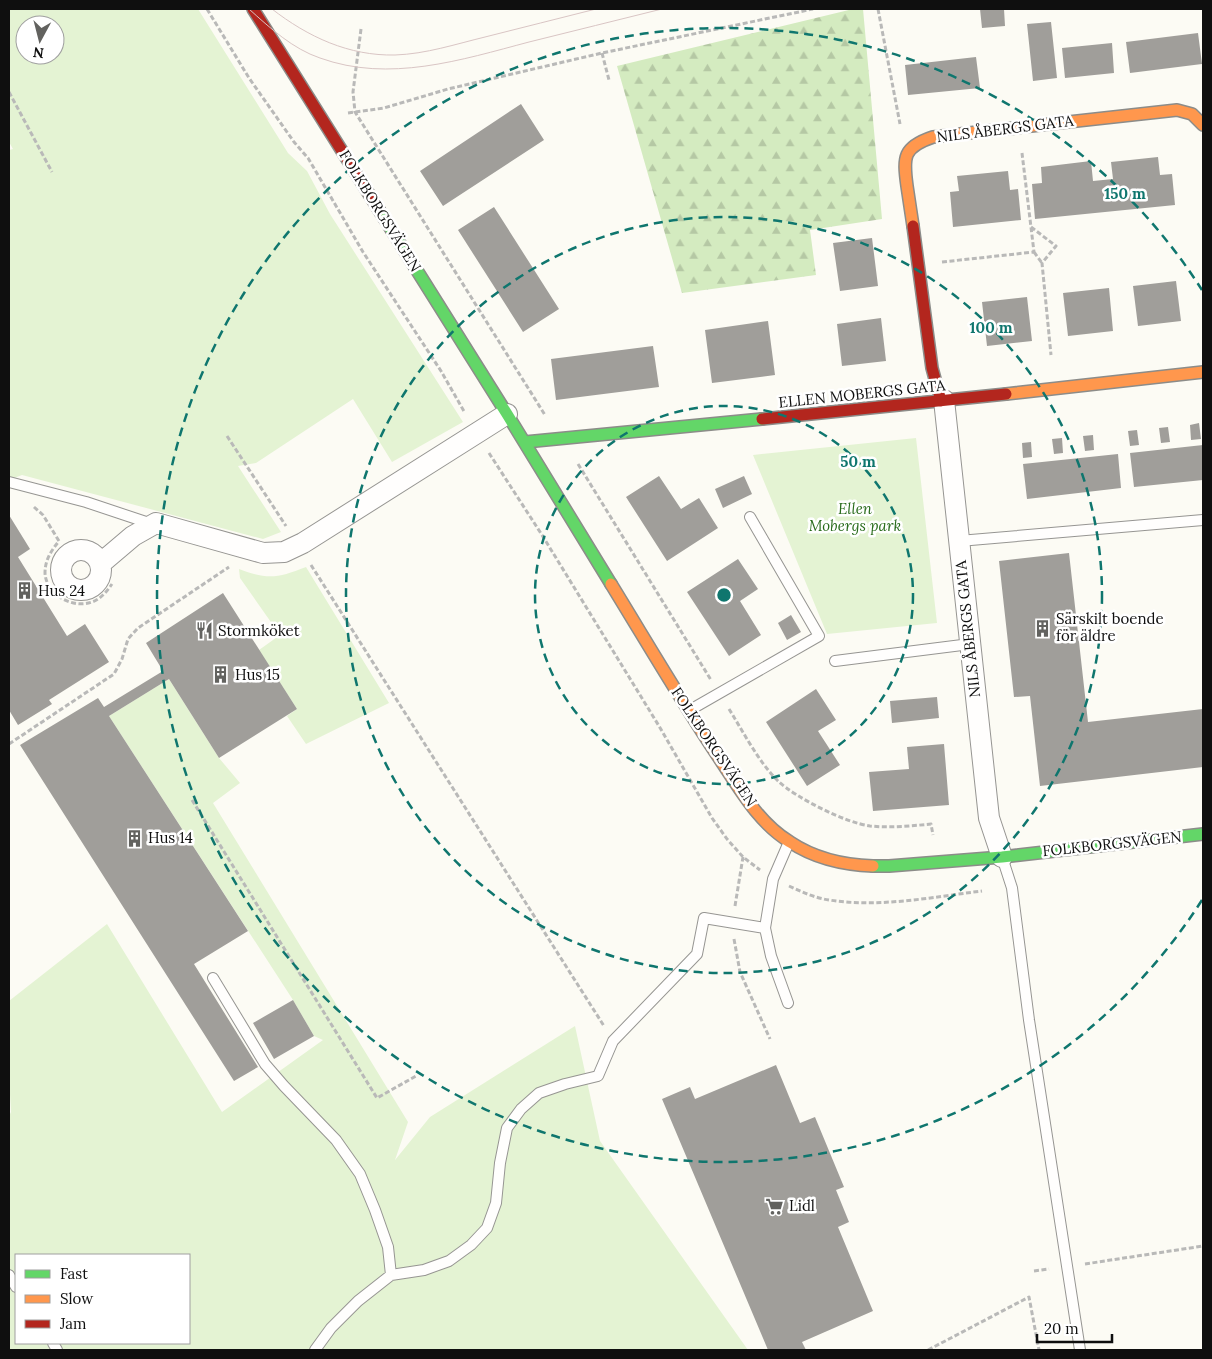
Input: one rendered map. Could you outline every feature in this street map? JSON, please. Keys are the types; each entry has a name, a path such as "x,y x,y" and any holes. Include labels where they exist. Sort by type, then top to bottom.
{"street":[{"name":"FOLKBORGSVÄGEN","path":"253,9 507,414 688,711 752,807 768,824 790,842 827,859 856,865 889,866 1002,856 1203,834"},
{"name":"NILS ÅBERGS GATA","path":"1002,856 989,818 943,401 932,368 904,163 908,150 918,142 932,137 1177,110 1192,114 1203,125"},
{"name":"ELLEN MOBERGS GATA","path":"524,442 943,401 1203,372"},
{"path":"100,564 133,536 156,523 263,553 284,552 507,414"}],"lane":[{"path":"9,482 86,502 153,524"},
{"path":"688,711 819,636 750,517"},
{"path":"959,541 1203,520"},
{"path":"835,661 970,644"},
{"path":"788,1004 771,956 765,928 773,879 790,842"},
{"path":"1002,856 1012,888 1029,1020 1080,1350"},
{"path":"315,1350 331,1328 358,1301 392,1275 424,1270 449,1261 471,1246 487,1228 496,1203 500,1163 507,1128 520,1108 538,1093 598,1076 613,1041 697,954 704,918 765,928"},
{"path":"213,978 265,1064 336,1140 360,1174 376,1210 388,1248 392,1275"}],"path":[{"path":"207,9 249,78 294,142 308,158"},
{"path":"294,142 341,114 384,108 448,89 602,52 813,9"},
{"path":"878,9 900,125"},
{"path":"361,28 352,92 355,112 561,438 757,754 779,781 804,800 832,814 869,826 931,824"},
{"path":"602,52 609,80"},
{"path":"9,92 52,172"},
{"path":"1022,148 1034,252 1042,263 1051,355"},
{"path":"1031,227 1056,246 1042,263"},
{"path":"940,262 1034,252"},
{"path":"227,436 363,644 524,903 613,1041"},
{"path":"9,744 114,674 128,639 138,628 236,562"},
{"path":"192,800 377,1098 416,1076"},
{"path":"743,857 733,922 734,946 740,972 770,1039"},
{"path":"1034,1271 1203,1246"},
{"path":"928,1350 1030,1297 1039,1350"}],"green space":[{"path":"9,9 198,9 288,153 307,171 330,214 463,422 392,462 353,399 256,463 238,466 281,532 263,539 22,475 9,480 9,150 13,149 9,142"},
{"path":"853,9 863,9 882,219 810,230 816,275 682,293 617,66"},
{"name":"Ellen Mobergs park","path":"916,438 937,623 827,634 753,455"},
{"path":"306,567 389,703 306,744 287,716 297,709 259,650 280,635 240,578 239,569 258,575 273,576 288,574"},
{"path":"169,679 219,758 240,783 213,803 408,1122 395,1160 430,1117 575,1026 600,1141 748,1350 9,1350 9,1116 11,1112 9,1001 107,924 222,1112 323,1040 314,1036 293,1000 109,716"}],"building":[{"path":"980,9 1004,9 1005,26 982,28"},
{"path":"1051,22 1057,78 1033,81 1027,24"},
{"path":"1198,33 1202,64 1130,73 1126,42"},
{"path":"1112,43 1114,73 1065,78 1062,48"},
{"path":"976,57 980,88 908,95 905,65"},
{"path":"521,104 544,140 443,206 420,171"},
{"path":"1158,157 1160,175 1172,174 1175,205 1035,219 1032,184 1042,183 1041,167 1091,161 1093,181 1113,179 1111,162"},
{"path":"1008,171 1010,190 1018,189 1021,220 953,227 950,192 959,191 957,176"},
{"path":"494,207 559,309 523,332 458,230"},
{"path":"872,238 878,286 840,291 833,243"},
{"path":"1176,281 1181,321 1138,326 1133,286"},
{"path":"1109,288 1113,331 1068,336 1063,293"},
{"path":"1027,297 1032,341 987,346 982,302"},
{"path":"881,318 886,361 842,366 837,324"},
{"path":"768,321 775,375 712,383 705,330"},
{"path":"653,346 659,387 556,400 551,359"},
{"path":"1199,423 1201,439 1191,440 1190,425"},
{"path":"1168,427 1170,442 1161,443 1159,428"},
{"path":"1137,430 1139,445 1130,446 1128,431"},
{"path":"1093,435 1094,450 1085,451 1083,436"},
{"path":"1062,438 1063,453 1054,454 1052,439"},
{"path":"1031,442 1032,457 1023,458 1022,443"},
{"path":"1203,445 1203,480 1134,487 1130,453"},
{"path":"1118,454 1121,488 1027,499 1023,464"},
{"path":"659,476 681,509 699,498 718,528 667,561 626,497"},
{"path":"744,476 752,494 723,508 715,489"},
{"name":"Hus 24","path":"9,515 30,549 18,557 67,636 85,624 109,662 49,700 52,704 18,725 9,710"},
{"name":"Särskilt boende för äldre","path":"1069,553 1088,722 1203,709 1203,767 1040,786 1030,696 1014,697 999,561"},
{"path":"738,559 758,589 740,601 761,635 729,656 687,592"},
{"name":"Hus 14","path":"223,593 297,709 219,758 169,679 109,716 248,931 194,964 258,1067 234,1081 20,745 98,698 104,707 163,671 146,643"},
{"path":"791,615 801,632 787,640 778,623"},
{"path":"816,689 836,720 818,731 840,765 807,786 766,722"},
{"path":"937,697 939,718 892,723 890,701"},
{"path":"944,744 949,805 873,811 869,772 909,769 907,747"},
{"path":"293,1000 314,1036 274,1059 253,1023"},
{"name":"Lidl","path":"776,1065 800,1123 815,1117 844,1187 836,1190 849,1222 838,1227 873,1311 802,1342 806,1350 768,1350 662,1099 690,1087 695,1099"}],"tram line":[{"path":"249,9 282,37 310,54 346,65 372,69 399,69 451,62 662,9"},
{"path":"272,9 300,28 330,43 361,52 395,55 441,48 596,9"}],"traffic: fast":[{"path":"379,210 611,584"},
{"path":"525,442 762,419"},
{"path":"873,866 1002,857 1203,834"}],"traffic: slow":[{"path":"913,226 905,168 907,154 916,145 933,137 1177,110 1192,114 1203,125"},
{"path":"1006,394 1203,372"},
{"path":"611,584 676,691 758,814 778,834 799,848 840,862 873,866"}],"traffic: jam":[{"path":"253,9 379,210"},
{"path":"913,226 932,368 941,401"},
{"path":"762,419 1006,394"}],"place":[{"name":"Hus 24","path":"24,591"},
{"name":"Särskilt boende för äldre","path":"1042,628"},
{"name":"Stormköket","path":"204,631"},
{"name":"Hus 15","path":"221,675"},
{"name":"Hus 14","path":"134,838"},
{"name":"Lidl","path":"775,1206"}]}
